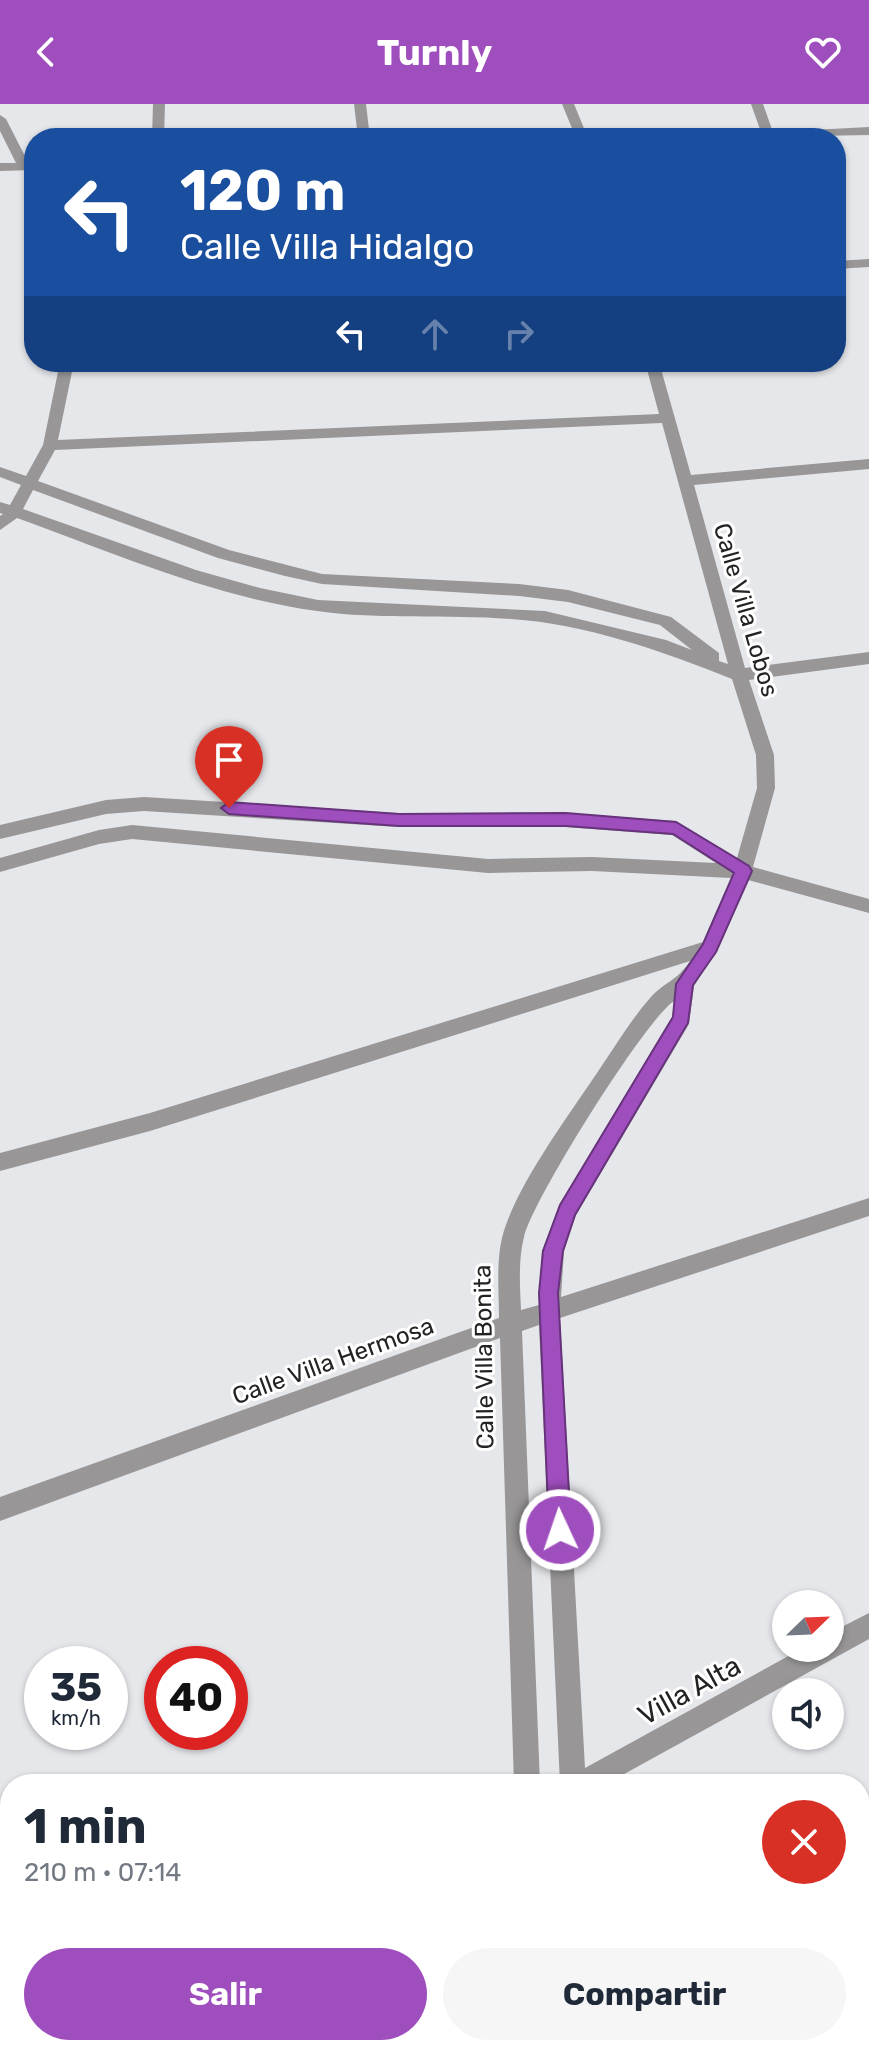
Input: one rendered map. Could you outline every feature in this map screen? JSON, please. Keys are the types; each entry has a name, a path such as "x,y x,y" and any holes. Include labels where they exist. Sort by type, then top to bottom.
{"street":[{"path":"158,128 159,104"},
{"path":"360,104 363,128"},
{"path":"568,104 578,128"},
{"path":"757,104 765,128"},
{"path":"0,119 24,158"},
{"path":"846,132 869,131"},
{"path":"0,167 24,166"},
{"path":"846,264 869,263"},
{"path":"0,525 7,510 28,485 50,445 65,372"},
{"name":"Calle Villa Lobos","path":"654,372 739,675 765,755 766,788 743,871"},
{"path":"50,445 666,418"},
{"path":"684,481 869,464"},
{"path":"0,472 28,485 224,554 285,571 322,579 519,590 614,606 665,621 739,675"},
{"path":"7,510 190,574 260,594 318,606 545,617 666,646 739,675 869,658"},
{"path":"0,832 106,807 144,804 399,820 566,820 676,828 743,871"},
{"path":"0,865 99,837 132,832 488,866 576,864 743,871 869,906"},
{"name":"Calle Villa Bonita","path":"527,1774 509,1278 513,1237 527,1204 560,1145 636,1032 659,1001 685,984 710,947 743,871"},
{"path":"0,1162 150,1122 710,947"},
{"name":"Calle Villa Bonita","path":"572,1774 549,1313 553,1251 567,1211 682,1018 685,984"},
{"name":"Calle Villa Hermosa","path":"0,1509 511,1324 869,1207"},
{"name":"Villa Alta","path":"844,1639 869,1625"},
{"name":"Villa Alta","path":"599,1774 802,1662"}],"route":[{"path":"229,808 399,820 566,820 676,828 743,871 710,947 685,984 682,1018 567,1211 553,1251 548,1293 560,1530"}]}
